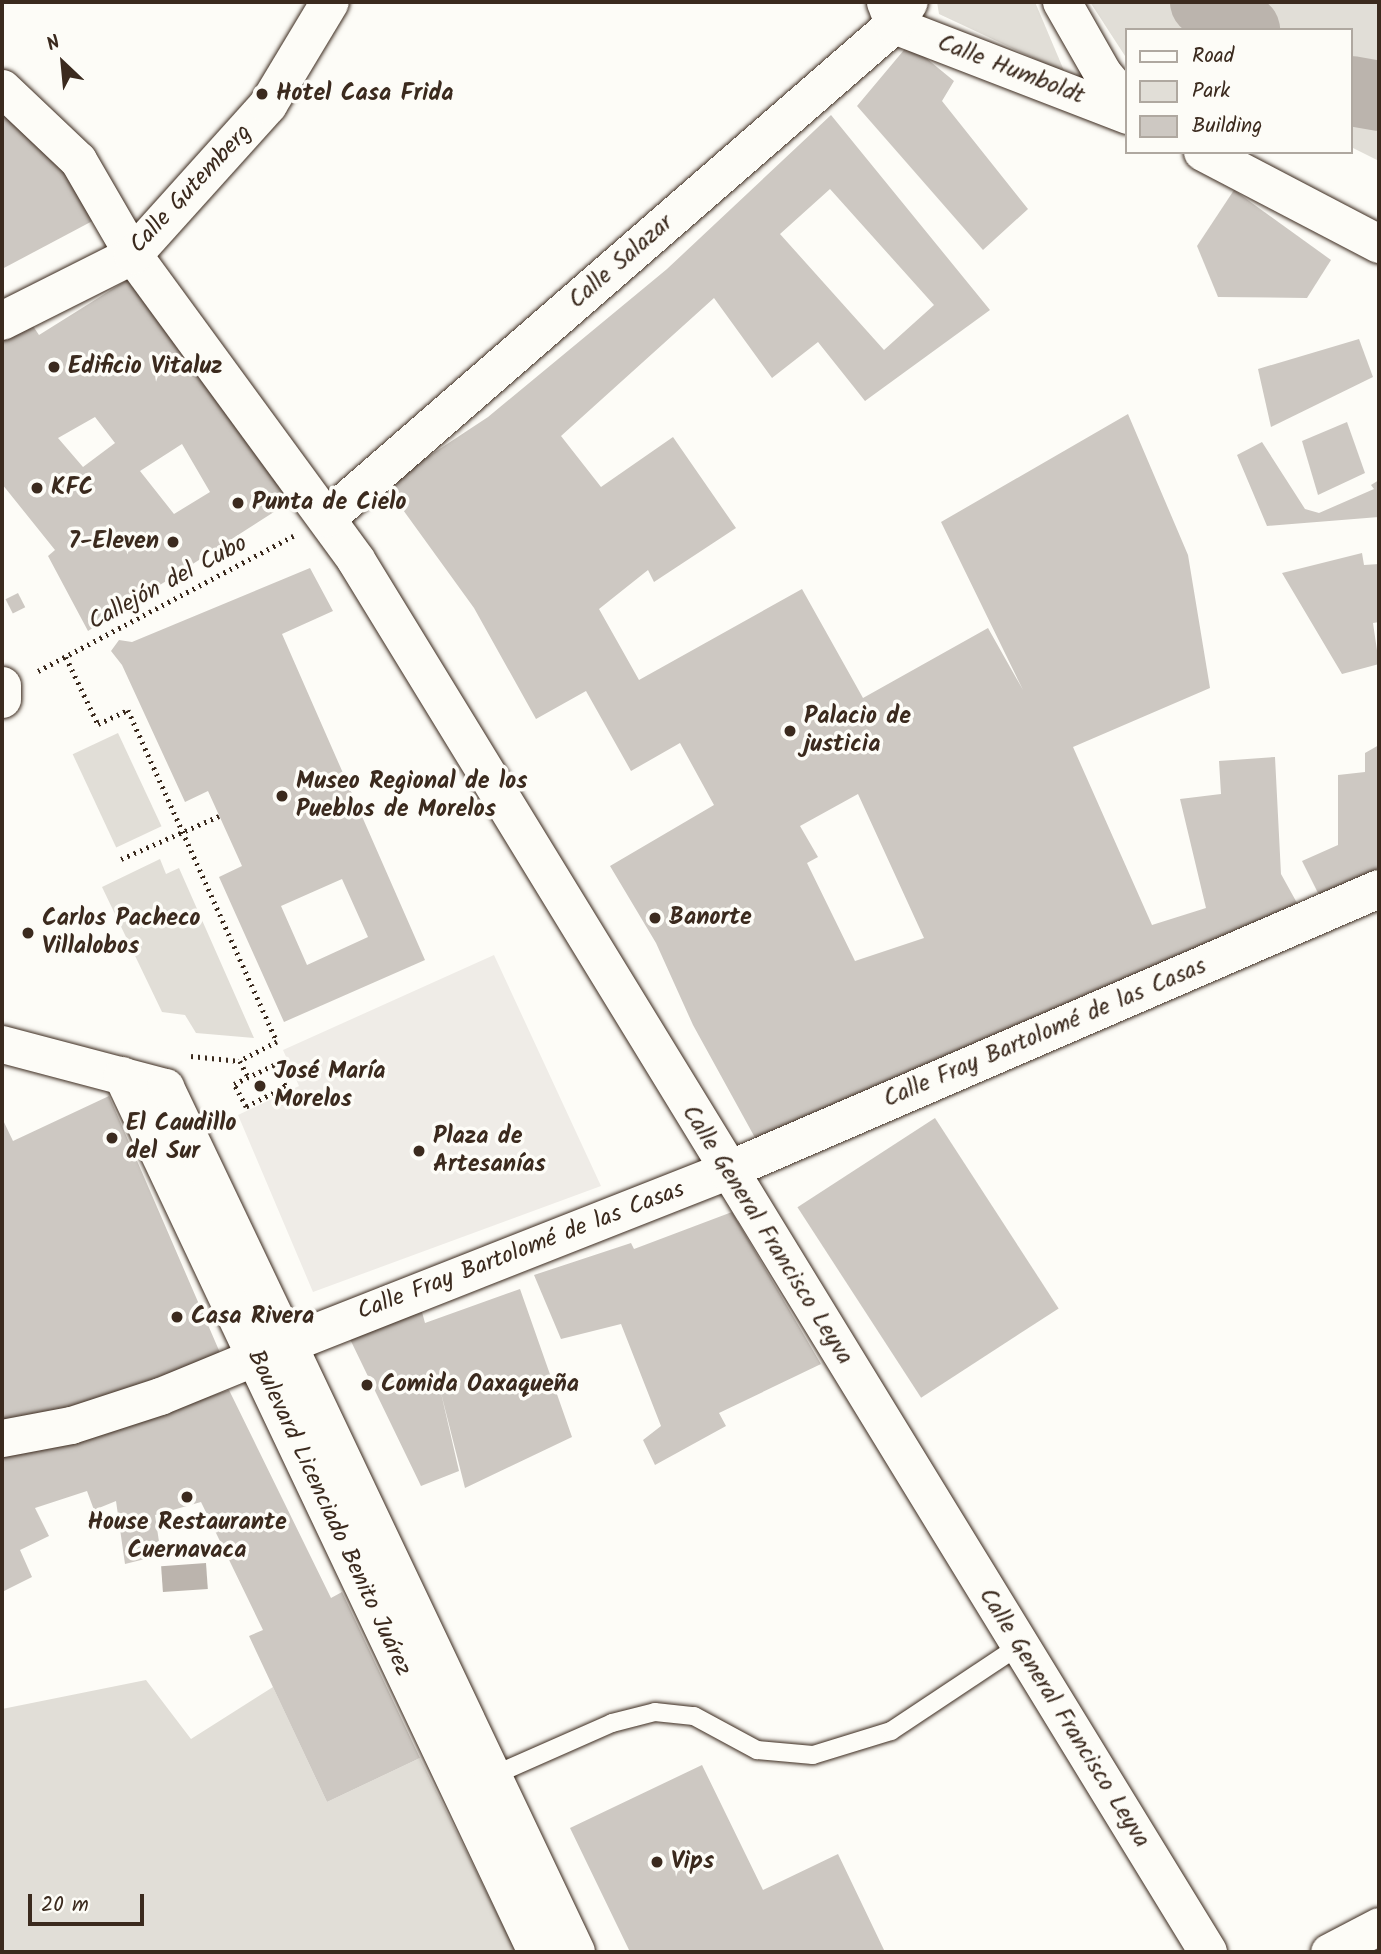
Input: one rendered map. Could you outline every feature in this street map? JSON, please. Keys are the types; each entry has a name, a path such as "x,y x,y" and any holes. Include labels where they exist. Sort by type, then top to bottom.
{"street":[{"name":"Calle Gutemberg","path":"2,321 132,255 268,105 330,2"},
{"path":"1062,2 1103,74 1126,102"},
{"name":"Calle Humboldt","path":"896,10 1126,115"},
{"name":"Calle Salazar","path":"327,517 896,10"},
{"path":"2,88 78,160 132,255"},
{"path":"1207,154 1379,244"},
{"name":"Calle General Francisco Leyva","path":"132,255 327,517 1208,1952"},
{"path":"2,699 18,679"},
{"name":"Calle Fray Bartolomé de las Casas","path":"2,1438 71,1426 160,1396 727,1171 1379,888"},
{"path":"2,1044 122,1075"},
{"name":"Boulevard Licenciado Benito Juárez","path":"122,1075 165,1087 271,1350 537,1952"},
{"name":"Boulevard Licenciado Benito Juárez","path":"122,1075 271,1350 492,1776 576,1952"},
{"path":"1329,1952 1379,1926"}],"lane":[{"path":"492,1776 612,1723 655,1712 694,1716 757,1750 813,1755 891,1731 1019,1646"}],"path":[{"name":"Callejón del Cubo","path":"18,679 65,657 327,517"},
{"path":"65,657 97,724 128,710 277,1042 240,1061 191,1056"},
{"path":"121,859 219,816"},
{"path":"240,1061 248,1077"},
{"path":"274,1065 286,1087 246,1107 234,1084 248,1077 274,1065"}],"shaded area":[{"name":"Plaza de Artesanías","path":"494,955 601,1186 313,1292 238,1115 299,1086 283,1050"},
{"path":"206,1563 208,1589 163,1592 161,1566"}],"green space":[{"path":"937,2 1035,2 1065,73 939,14"},
{"path":"1090,2 1379,2 1379,161 1353,148 1353,28 1126,28 1126,57"},
{"path":"118,733 162,826 116,847 73,754"},
{"path":"160,859 166,874 179,868 254,1038 196,1033 185,1015 162,1012 102,887"},
{"path":"146,1680 191,1739 273,1687 327,1802 420,1758 516,1952 2,1952 2,1709"}],"building":[{"path":"909,44 954,81 942,101 1028,209 983,250 857,106"},
{"path":"2,109 74,169 100,217 2,269"},
{"path":"831,115 990,310 865,401 818,342 772,378 714,298 561,436 601,487 673,437 736,528 654,582 648,570 599,609 639,680 802,589 863,698 988,628 1023,690 941,522 1128,414 1188,555 1210,688 1073,747 1152,925 1206,908 1180,799 1221,794 1219,761 1275,757 1281,874 1302,912 759,1145 693,1025 656,943 610,866 714,805 680,743 631,771 586,691 536,719 474,608 385,485 488,417 667,269","holes":["830,189 934,305 884,350 780,234","858,794 924,938 855,961 807,863 818,857 800,826"]},
{"path":"1234,190 1331,260 1307,298 1218,297 1197,246"},
{"path":"138,273 302,494 88,631 48,556 55,550 2,484 2,335 29,320 39,335","holes":["95,417 115,443 83,467 58,438","182,444 210,492 174,514 140,471"]},
{"path":"1359,339 1373,377 1271,427 1258,369"},
{"path":"1347,422 1365,473 1318,495 1302,441"},
{"path":"1262,442 1305,509 1319,513 1374,489 1371,485 1379,480 1379,517 1267,526 1237,455"},
{"path":"1362,553 1364,565 1379,564 1379,622 1373,623 1379,664 1342,674 1282,573"},
{"name":"Museo Regional de los Pueblos de Morelos","path":"310,568 333,611 282,634 425,960 284,1022 219,877 242,866 208,791 185,802 122,665 111,651 119,640 132,642","holes":["342,879 368,937 307,965 281,906"]},
{"path":"18,593 25,607 13,614 6,599"},
{"path":"1379,745 1379,878 1323,903 1302,861 1338,845 1338,775 1365,772 1365,753"},
{"path":"109,1096 221,1355 57,1413 2,1422 2,1118 13,1141"},
{"path":"935,1118 1059,1308 921,1398 797,1207"},
{"path":"732,1212 821,1364 719,1413 726,1426 655,1465 643,1440 661,1426 621,1324 561,1339 534,1275 631,1243 634,1249"},
{"path":"520,1289 572,1437 465,1488 441,1393 459,1471 421,1486 348,1335 422,1312 425,1323"},
{"path":"229,1390 331,1598 342,1592 420,1758 327,1802 249,1636 263,1630 201,1502 155,1515 161,1555 125,1564 116,1501 94,1510 87,1491 35,1508 49,1536 20,1550 32,1577 2,1592 2,1450 106,1430"},
{"path":"702,1765 763,1890 838,1854 885,1952 630,1952 570,1828"}],"waterway":[{"path":"1205,2 1242,28"},
{"path":"1353,91 1379,96"}],"place":[{"name":"Hotel Casa Frida","path":"262,94"},
{"name":"Edificio Vitaluz","path":"54,367"},
{"name":"KFC","path":"37,488"},
{"name":"Punta de Cielo","path":"238,503"},
{"name":"7-Eleven","path":"173,542"},
{"name":"Palacio de justicia","path":"790,731"},
{"name":"Museo Regional de los Pueblos de Morelos","path":"282,796"},
{"name":"Banorte","path":"655,918"},
{"name":"Carlos Pacheco Villalobos","path":"28,933"},
{"name":"José María Morelos","path":"260,1086"},
{"name":"El Caudillo del Sur","path":"112,1138"},
{"name":"Plaza de Artesanías","path":"419,1151"},
{"name":"Casa Rivera","path":"177,1317"},
{"name":"Comida Oaxaqueña","path":"367,1385"},
{"name":"House Restaurante Cuernavaca","path":"187,1497"},
{"name":"Vips","path":"657,1862"}]}
